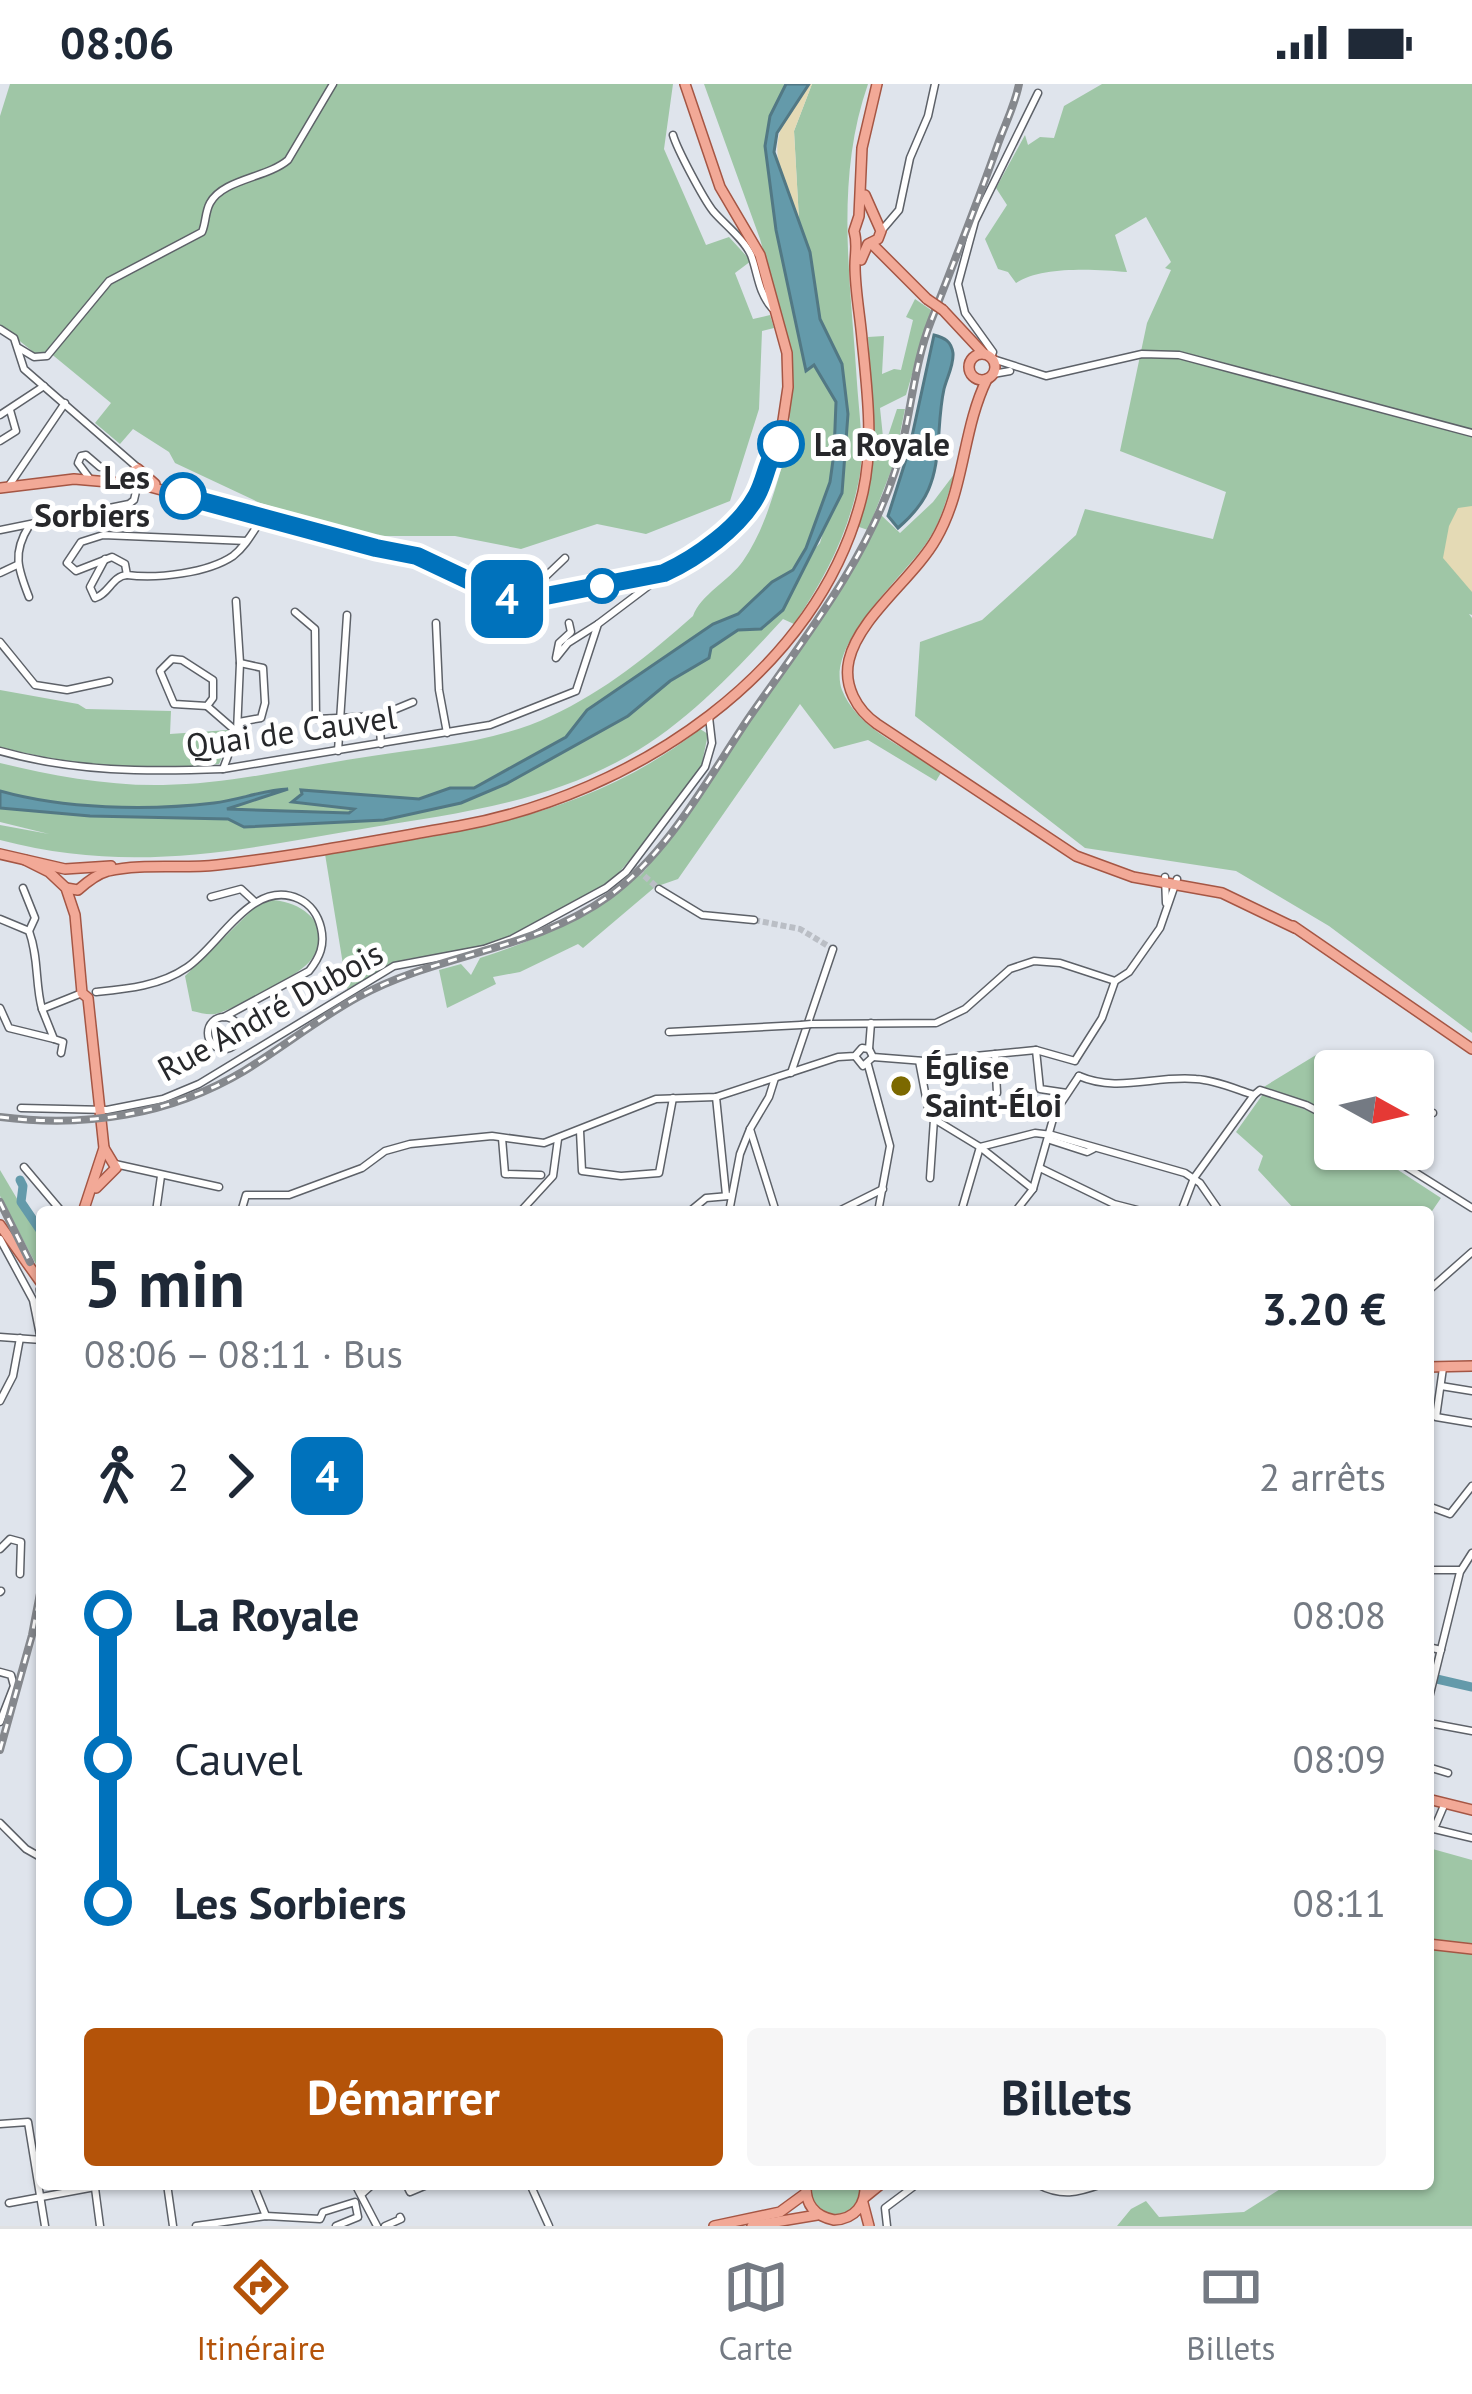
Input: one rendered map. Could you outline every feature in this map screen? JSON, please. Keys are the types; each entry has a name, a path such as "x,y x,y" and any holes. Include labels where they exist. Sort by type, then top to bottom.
{"main road":[{"path":"4,486 135,477 164,491 417,556 520,601 664,573 695,556 756,498 782,432 788,366 754,239 709,162 685,84"},
{"path":"856,223 868,118 877,84"},
{"path":"0,854 82,870 220,865 527,812 631,768 709,717 793,632 827,584 851,533 863,492 869,440 859,295 875,232 864,186 868,118"},
{"path":"856,223 866,216 904,280 944,310 990,357 990,376 974,406"},
{"path":"856,223 875,232"},
{"path":"963,332 972,359 974,406 950,510 936,540 855,644 849,658 853,698 867,717 1064,846 1110,866 1235,892 1472,1048"},
{"path":"972,359 990,357"},
{"path":"973,375 990,376"},
{"path":"25,860 64,886 83,886 105,872 147,868"},
{"path":"65,869 64,886 75,915 88,991"},
{"path":"82,870 80,916 99,1110 110,1165 89,1206"},
{"path":"0,1225 36,1276"},
{"path":"1434,1366 1472,1366"},
{"path":"1434,1800 1472,1810"},
{"path":"1434,1945 1472,1949"},
{"path":"714,2226 780,2212 805,2190"},
{"path":"806,2190 819,2215"},
{"path":"865,2190 868,2226"},
{"path":"752,2226 819,2215 846,2223 874,2190"}],"street":[{"path":"19,348 34,358 47,356 109,280 202,232 212,200 222,191 279,168 333,84"},
{"path":"875,232 899,210 910,158 928,116 935,84"},
{"path":"1020,371 990,357 993,352 965,313 958,290 975,221 1038,93"},
{"path":"673,135 712,209 748,250 762,293 776,309"},
{"path":"0,329 14,338 24,368 65,403 135,477 134,500 129,504 0,530"},
{"path":"990,376 1020,371 1057,375 1142,354 1179,355 1472,433"},
{"path":"0,415 44,386"},
{"path":"4,486 65,403"},
{"path":"0,441 16,431 10,410"},
{"path":"1455,439 1458,429"},
{"path":"90,479 78,463 81,456 100,467"},
{"path":"108,556 93,577 90,594 95,598 118,577 144,578 218,563 235,554 263,517"},
{"path":"28,597 16,565 17,550 31,523"},
{"path":"108,556 83,569 70,570 67,563 81,542 103,535 247,541"},
{"path":"108,556 125,564 127,575"},
{"path":"520,601 566,558"},
{"path":"0,573 16,565"},
{"path":"568,623 571,632 559,643 556,658 573,639 664,573"},
{"path":"223,770 239,722 236,601"},
{"path":"295,612 315,629 316,719 379,716 413,702"},
{"path":"338,751 347,615"},
{"name":"Quai de Cauvel","path":"436,623 439,690 447,733"},
{"name":"Quai de Cauvel","path":"0,751 111,770 223,770 447,733 506,720 576,691 598,624"},
{"path":"0,642 35,685 67,690 109,681"},
{"path":"207,706 215,685 210,676 182,660 172,659 163,666 160,680 174,704 207,706 237,732"},
{"path":"239,722 261,718 265,703 263,668 240,663"},
{"path":"379,716 380,744"},
{"name":"Rue André Dubois","path":"21,1108 99,1110 147,1104 199,1084 394,966 512,939 606,888 626,872 705,767 712,743 709,717"},
{"path":"1164,880 1166,908"},
{"path":"1075,1060 1102,1018 1115,981 1129,972 1156,935 1177,882"},
{"path":"23,888 35,918 29,931 38,954 39,1002 54,1039"},
{"path":"211,897 241,889 255,902"},
{"path":"659,889 702,915 754,920"},
{"path":"42,1009 88,991 154,983 190,966 255,902 273,896 301,900 319,920 322,946 309,971 214,1020 208,1029 209,1040 221,1049 231,1048 240,1035 234,1021 224,1017"},
{"path":"0,919 29,931"},
{"path":"791,1073 832,949"},
{"path":"669,1032 871,1022 921,1025 946,1020 970,1006 1010,969 1034,961 1060,963 1115,981"},
{"path":"0,1008 9,1028 62,1042 61,1053"},
{"path":"871,1022 877,1103 881,1102 890,1146 879,1206"},
{"path":"243,1206 245,1195 289,1195 410,1144 502,1138 532,1144 656,1099 716,1096 838,1057 856,1056 862,1048 870,1057"},
{"path":"856,1056 860,1065 870,1057 919,1061 1036,1050 1082,1066 1055,1112 1033,1189 1020,1206"},
{"path":"1036,1050 1040,1089 1067,1094"},
{"path":"995,1054 997,1093"},
{"path":"919,1061 934,1119 1033,1189"},
{"path":"1079,1076 1102,1086 1200,1079 1254,1095"},
{"path":"729,1196 750,1129 775,1078"},
{"path":"1183,1206 1194,1178 1260,1090 1314,1111"},
{"path":"716,1096 729,1206"},
{"path":"580,1129 582,1171 621,1176 659,1173 673,1098"},
{"path":"929,1178 934,1119"},
{"path":"750,1129 774,1206"},
{"path":"980,1148 1035,1133 1048,1136 1194,1178 1215,1206"},
{"path":"502,1138 506,1174 541,1175"},
{"path":"525,1206 553,1175 559,1138"},
{"path":"963,1206 980,1148"},
{"path":"110,1165 219,1187"},
{"path":"25,1167 57,1206"},
{"path":"1040,1168 1122,1206"},
{"path":"1413,1170 1472,1208"},
{"path":"157,1206 161,1176"},
{"path":"849,1206 883,1189"},
{"path":"696,1206 706,1198 729,1196"},
{"path":"0,1239 33,1300 36,1322 24,1339 0,1401"},
{"path":"1434,1286 1472,1252"},
{"path":"0,1337 36,1340"},
{"path":"1443,1366 1436,1417 1472,1423"},
{"path":"1441,1386 1472,1390"},
{"path":"1434,1508 1450,1514 1472,1486"},
{"path":"0,1550 7,1540 21,1542 20,1574"},
{"path":"1434,1676 1461,1570 1472,1553"},
{"path":"1434,1570 1461,1570"},
{"path":"1434,1648 1441,1650"},
{"path":"0,1672 14,1679 0,1722"},
{"path":"1434,1725 1472,1731"},
{"path":"1434,1769 1448,1773"},
{"path":"1444,1803 1434,1828 1472,1838"},
{"path":"0,1823 36,1855"},
{"path":"0,2123 28,2122 36,2169"},
{"path":"40,2190 45,2226"},
{"path":"9,2203 76,2190"},
{"path":"95,2190 100,2226"},
{"path":"168,2190 173,2226"},
{"path":"255,2190 266,2216"},
{"path":"360,2190 381,2226 400,2216"},
{"path":"363,2193 367,2190"},
{"path":"533,2190 549,2226"},
{"path":"886,2226 886,2208 909,2190"},
{"path":"196,2226 266,2216 322,2223 323,2212 355,2202 358,2217 336,2226"}],"green space":[{"path":"10,84 673,84 664,149 706,245 729,237 751,261 735,273 753,319 770,315 774,328 762,331 759,409 730,501 646,534 597,524 521,549 455,536 372,536 260,503 175,463 169,452 133,429 120,444 95,423 111,403 49,352 37,355 0,325 0,116"},
{"path":"704,84 786,84 770,116 765,146 776,230 806,369 813,364 836,402 830,482 793,570 772,582 738,614 712,624 587,710 566,737 473,788 449,788 419,799 302,790 335,807 357,809 322,814 224,809 284,789 197,806 140,808 79,805 0,791 0,763 101,782 189,784 486,738 530,725 590,695 693,616 752,546 793,432 789,416 792,363 784,323 760,239"},
{"path":"812,84 868,84 851,158 848,195 862,452 856,495 843,534 794,624 783,619 706,698 641,748 586,777 524,798 270,845 182,856 93,856 0,840 0,825 49,834 0,822 0,808 112,817 229,819 244,827 365,822 428,810 513,778 708,658 711,648 738,630 820,543 846,452 848,414 842,364 820,319 810,252 799,220 794,131"},
{"path":"1102,84 1472,84 1472,1033 1329,926 1236,871 1085,848 915,716 920,642 982,620 1076,535 1085,509 1213,539 1226,492 1120,451 1147,323 1171,270 1165,268 1171,262 1146,217 1115,235 1127,272 1054,271 1016,283 1008,272 998,269 985,239 1007,205 996,188 1025,135 1028,145 1040,137 1054,138 1064,106"},
{"path":"915,299 931,310 906,395 880,408 883,437 888,436 897,409 905,409 894,463 868,530 856,526 870,456 868,337 884,336 882,374 901,370 913,320 906,317"},
{"path":"955,473 932,534 855,632 840,672 842,690 859,716 942,771 936,781 868,740 834,749 800,704 678,879 655,887 583,948 578,944 520,972 493,977 496,984 447,1008 439,970 461,964 471,975 480,958 568,922 646,869 836,595 881,515 900,533"},
{"path":"0,690 86,709 171,711 170,734 228,730 232,734 219,764 136,768 54,759 0,747"},
{"path":"700,729 708,734 701,768 610,883 513,936 481,948 407,959 347,989 325,854 474,828 567,802 657,759"},
{"path":"271,900 295,905 313,919 320,938 310,961 254,998 213,1014 192,1011 185,976 255,907"},
{"path":"1314,1056 1314,1106 1262,1088"},
{"path":"1263,1094 1314,1113 1314,1170 1398,1170 1441,1198 1434,1208 1291,1206 1258,1170 1263,1156 1236,1132"},
{"path":"0,1170 36,1231 36,1264 0,1196"},
{"path":"1434,1849 1472,1860 1472,2226 1117,2226 1131,2209 1146,2201 1159,2217 1244,2212 1279,2190 1434,2190"},
{"path":"810,2190 860,2190 849,2212 831,2216 813,2204"}],"sand":[{"path":"809,84 794,131 799,220 777,150 784,121"},
{"path":"1472,506 1472,592 1443,558 1458,508"}],"water":[{"path":"786,84 809,84 777,133 774,152 810,252 820,319 842,364 848,414 842,493 783,610 761,629 738,630 711,648 709,658 670,681 628,716 506,784 461,803 384,820 244,827 228,819 90,816 0,808 0,791 78,805 161,807 288,789 227,809 349,813 354,809 292,802 301,790 419,799 450,788 474,788 566,737 587,710 713,624 738,614 772,582 793,570 830,482 836,402 814,365 806,371 776,230 765,146 770,116"},
{"path":"934,335 947,341 953,353 936,461 925,496 898,528 888,516 909,450"}],"waterway":[{"path":"20,1180 21,1202 36,1224"},
{"path":"1434,1678 1472,1687"}],"tunnel":[{"path":"631,864 659,889"},
{"path":"754,920 800,929 833,949"}],"railway":[{"path":"0,1117 95,1119 187,1098 244,1071 343,1006 389,982 549,929 609,896 631,878 686,814 811,630 883,505 905,434 925,339 1019,84"},
{"path":"0,1202 30,1262"},
{"path":"0,1750 36,1614"}],"bus line":[{"name":"4","path":"183,496 417,556 520,601 664,573 679,566 756,498 770,454 781,444"}],"place":[{"name":"La Royale","path":"781,444"},
{"name":"Les Sorbiers","path":"183,496"},
{"name":"Église Saint-Éloi","path":"901,1086"}]}
